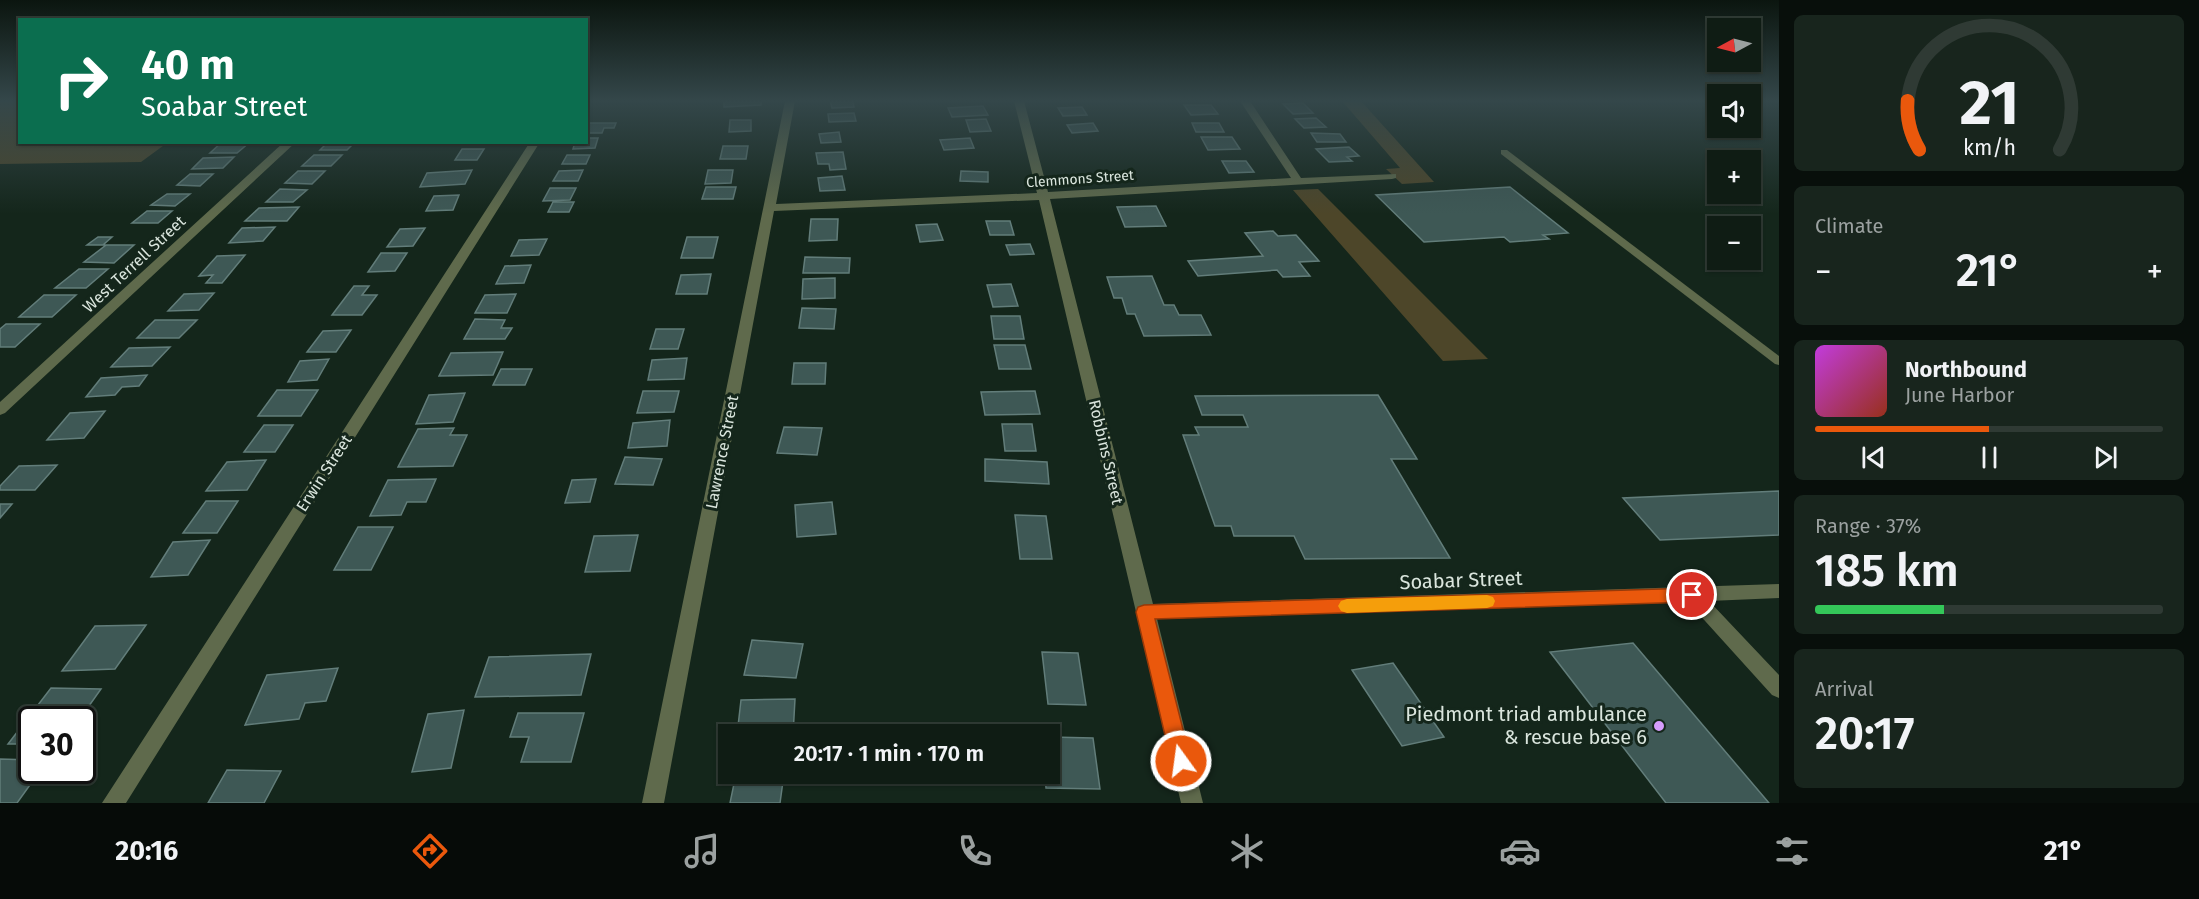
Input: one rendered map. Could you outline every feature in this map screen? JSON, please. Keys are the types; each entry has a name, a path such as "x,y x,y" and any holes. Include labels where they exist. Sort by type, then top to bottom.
{"street":[{"name":"Lawrence Street","path":"653,803 783,138"},
{"name":"Robbins Street","path":"1028,138 1192,803"},
{"path":"1270,138 1298,181"},
{"name":"West Terrell Street","path":"0,410 289,144"},
{"name":"Erwin Street","path":"113,803 534,144"},
{"name":"Clemmons Street","path":"769,208 1392,176"},
{"name":"Soabar Street","path":"1144,612 1779,591"},
{"path":"1692,595 1779,689"}],"lane":[{"path":"1504,152 1779,362"}],"shaded area":[{"path":"0,138 18,138 18,144 166,144 141,162 0,164"},
{"path":"1374,138 1395,138 1434,182 1402,184 1386,169 1400,168"},
{"path":"1318,189 1488,359 1443,361 1293,190"}],"building":[{"path":"588,138 598,138 595,148 573,149 574,144 588,144"},
{"path":"820,138 840,138 841,142 821,143"},
{"path":"970,138 974,148 944,150 940,140"},
{"path":"1202,138 1233,138 1240,149 1208,150"},
{"path":"1315,138 1343,138 1346,142 1317,142"},
{"path":"220,144 248,144 237,153 210,153"},
{"path":"326,144 353,144 347,150 320,150"},
{"path":"723,146 748,146 746,159 720,159"},
{"path":"1349,147 1359,156 1347,157 1352,161 1329,162 1316,149"},
{"path":"462,149 484,149 477,160 455,160"},
{"path":"843,152 846,169 830,170 829,164 818,164 816,153"},
{"path":"314,155 342,155 331,166 302,166"},
{"path":"567,155 590,155 586,164 562,164"},
{"path":"234,157 223,168 192,169 203,158"},
{"path":"1222,161 1246,161 1254,172 1229,173"},
{"path":"472,170 465,184 420,187 427,173"},
{"path":"583,170 578,181 553,181 559,171"},
{"path":"708,170 733,170 731,183 705,184"},
{"path":"298,171 325,171 312,184 285,183"},
{"path":"961,171 988,172 988,182 960,181"},
{"path":"190,174 213,174 200,186 177,185"},
{"path":"842,176 845,190 820,191 818,178"},
{"path":"706,187 736,187 733,199 702,199"},
{"path":"1510,187 1568,233 1543,235 1549,239 1510,242 1504,237 1424,242 1376,195"},
{"path":"550,188 576,188 570,200 543,201"},
{"path":"280,189 307,190 293,202 266,202"},
{"path":"167,194 190,194 175,206 151,205"},
{"path":"459,195 453,210 426,211 434,196"},
{"path":"553,202 574,202 569,212 548,212"},
{"path":"1156,206 1166,226 1125,227 1117,207"},
{"path":"299,207 287,221 245,221 259,208"},
{"path":"147,211 172,211 158,223 132,223"},
{"path":"811,219 838,219 837,240 809,241"},
{"path":"986,221 1010,221 1014,235 990,235"},
{"path":"937,224 943,240 920,242 916,225"},
{"path":"275,227 263,241 229,243 242,228"},
{"path":"425,228 413,246 387,247 400,229"},
{"path":"1273,231 1278,236 1296,235 1319,261 1299,262 1310,276 1283,277 1277,270 1198,276 1188,261 1263,256 1245,233"},
{"path":"98,237 112,237 103,245 87,245"},
{"path":"687,237 718,237 713,258 681,258"},
{"path":"547,239 539,255 511,256 519,240"},
{"path":"1030,244 1034,254 1010,255 1006,245"},
{"path":"106,245 134,245 114,263 84,262"},
{"path":"381,253 407,253 395,271 368,272"},
{"path":"245,255 222,283 206,283 213,275 199,276 217,256"},
{"path":"805,257 850,258 849,273 803,273"},
{"path":"531,265 524,283 496,284 505,266"},
{"path":"79,269 108,269 86,288 55,288"},
{"path":"711,274 707,294 676,294 681,275"},
{"path":"1152,276 1164,305 1174,305 1179,315 1201,315 1211,335 1144,336 1135,314 1127,314 1122,298 1114,298 1107,277"},
{"path":"835,278 835,298 802,299 803,279"},
{"path":"1011,284 1018,306 993,307 987,285"},
{"path":"354,286 369,286 362,295 377,295 362,315 332,315"},
{"path":"214,293 199,310 168,311 184,294"},
{"path":"516,294 507,313 475,313 485,295"},
{"path":"44,295 76,295 52,317 19,317"},
{"path":"802,308 836,309 834,329 799,328"},
{"path":"991,316 1020,316 1024,339 994,339"},
{"path":"475,319 505,320 501,328 512,328 505,339 464,339"},
{"path":"155,320 197,320 179,338 137,338"},
{"path":"6,324 40,324 15,347 0,347 0,329"},
{"path":"656,329 684,329 678,349 650,349"},
{"path":"351,330 336,352 307,352 323,331"},
{"path":"994,345 1025,345 1031,369 999,369"},
{"path":"170,347 152,366 111,367 129,348"},
{"path":"503,352 493,375 439,376 451,353"},
{"path":"687,358 684,379 648,380 652,360"},
{"path":"329,359 317,380 288,382 300,361"},
{"path":"794,363 826,363 825,384 792,384"},
{"path":"501,369 532,369 525,385 493,385"},
{"path":"147,375 139,386 122,387 115,395 86,397 101,378"},
{"path":"277,390 318,390 301,416 258,416"},
{"path":"643,391 679,391 674,412 637,413"},
{"path":"1035,391 1040,414 985,415 981,392"},
{"path":"465,393 453,422 416,424 429,395"},
{"path":"1378,395 1417,459 1391,459 1450,558 1305,559 1294,536 1234,536 1231,526 1215,526 1183,435 1199,435 1195,427 1248,427 1243,415 1202,415 1195,396"},
{"path":"105,411 84,438 47,440 70,413"},
{"path":"670,420 667,446 628,448 633,423"},
{"path":"1002,424 1032,424 1036,451 1005,451"},
{"path":"264,425 293,425 275,452 244,452"},
{"path":"784,427 822,428 817,455 777,453"},
{"path":"454,428 450,435 467,435 453,466 398,467 418,429"},
{"path":"625,457 662,459 653,485 615,484"},
{"path":"985,459 1047,462 1049,484 985,481"},
{"path":"266,460 247,490 206,491 227,462"},
{"path":"57,465 35,490 0,490 0,486 19,466"},
{"path":"436,479 426,502 407,502 401,515 370,516 388,480"},
{"path":"596,479 590,502 565,503 572,480"},
{"path":"1779,491 1779,535 1660,540 1623,498"},
{"path":"206,501 238,501 217,533 183,533"},
{"path":"832,502 836,534 797,537 795,505"},
{"path":"0,504 12,504 0,518"},
{"path":"1015,515 1046,516 1052,559 1020,559"},
{"path":"358,527 393,527 371,570 334,570"},
{"path":"638,535 630,571 585,572 594,536"},
{"path":"210,540 188,575 151,577 173,542"},
{"path":"146,625 115,669 62,671 95,626"},
{"path":"752,640 803,644 796,678 744,675"},
{"path":"1633,643 1769,803 1666,803 1550,652"},
{"path":"1042,652 1078,653 1086,705 1048,704"},
{"path":"591,654 581,695 475,697 489,657"},
{"path":"1393,663 1444,737 1402,746 1352,670"},
{"path":"338,668 326,701 305,703 299,719 245,725 267,675"},
{"path":"51,688 101,689 89,706 37,706"},
{"path":"795,699 794,724 738,724 741,700"},
{"path":"464,710 451,768 412,772 428,714"},
{"path":"518,713 584,713 571,762 521,762 529,737 510,737"},
{"path":"18,731 18,744 8,744"},
{"path":"1060,737 1093,738 1100,789 1046,788 1046,784 1060,784"},
{"path":"0,759 18,760 18,784 31,784 17,803 0,803"},
{"path":"227,770 281,771 264,803 208,803"},
{"path":"734,784 783,784 780,803 730,803"}],"slow traffic":[{"path":"1347,606 1487,601"}],"place":[{"name":"Piedmont triad ambulance & rescue base 6","path":"1659,726"}],"route":[{"path":"1181,761 1144,612 1692,595"}]}
